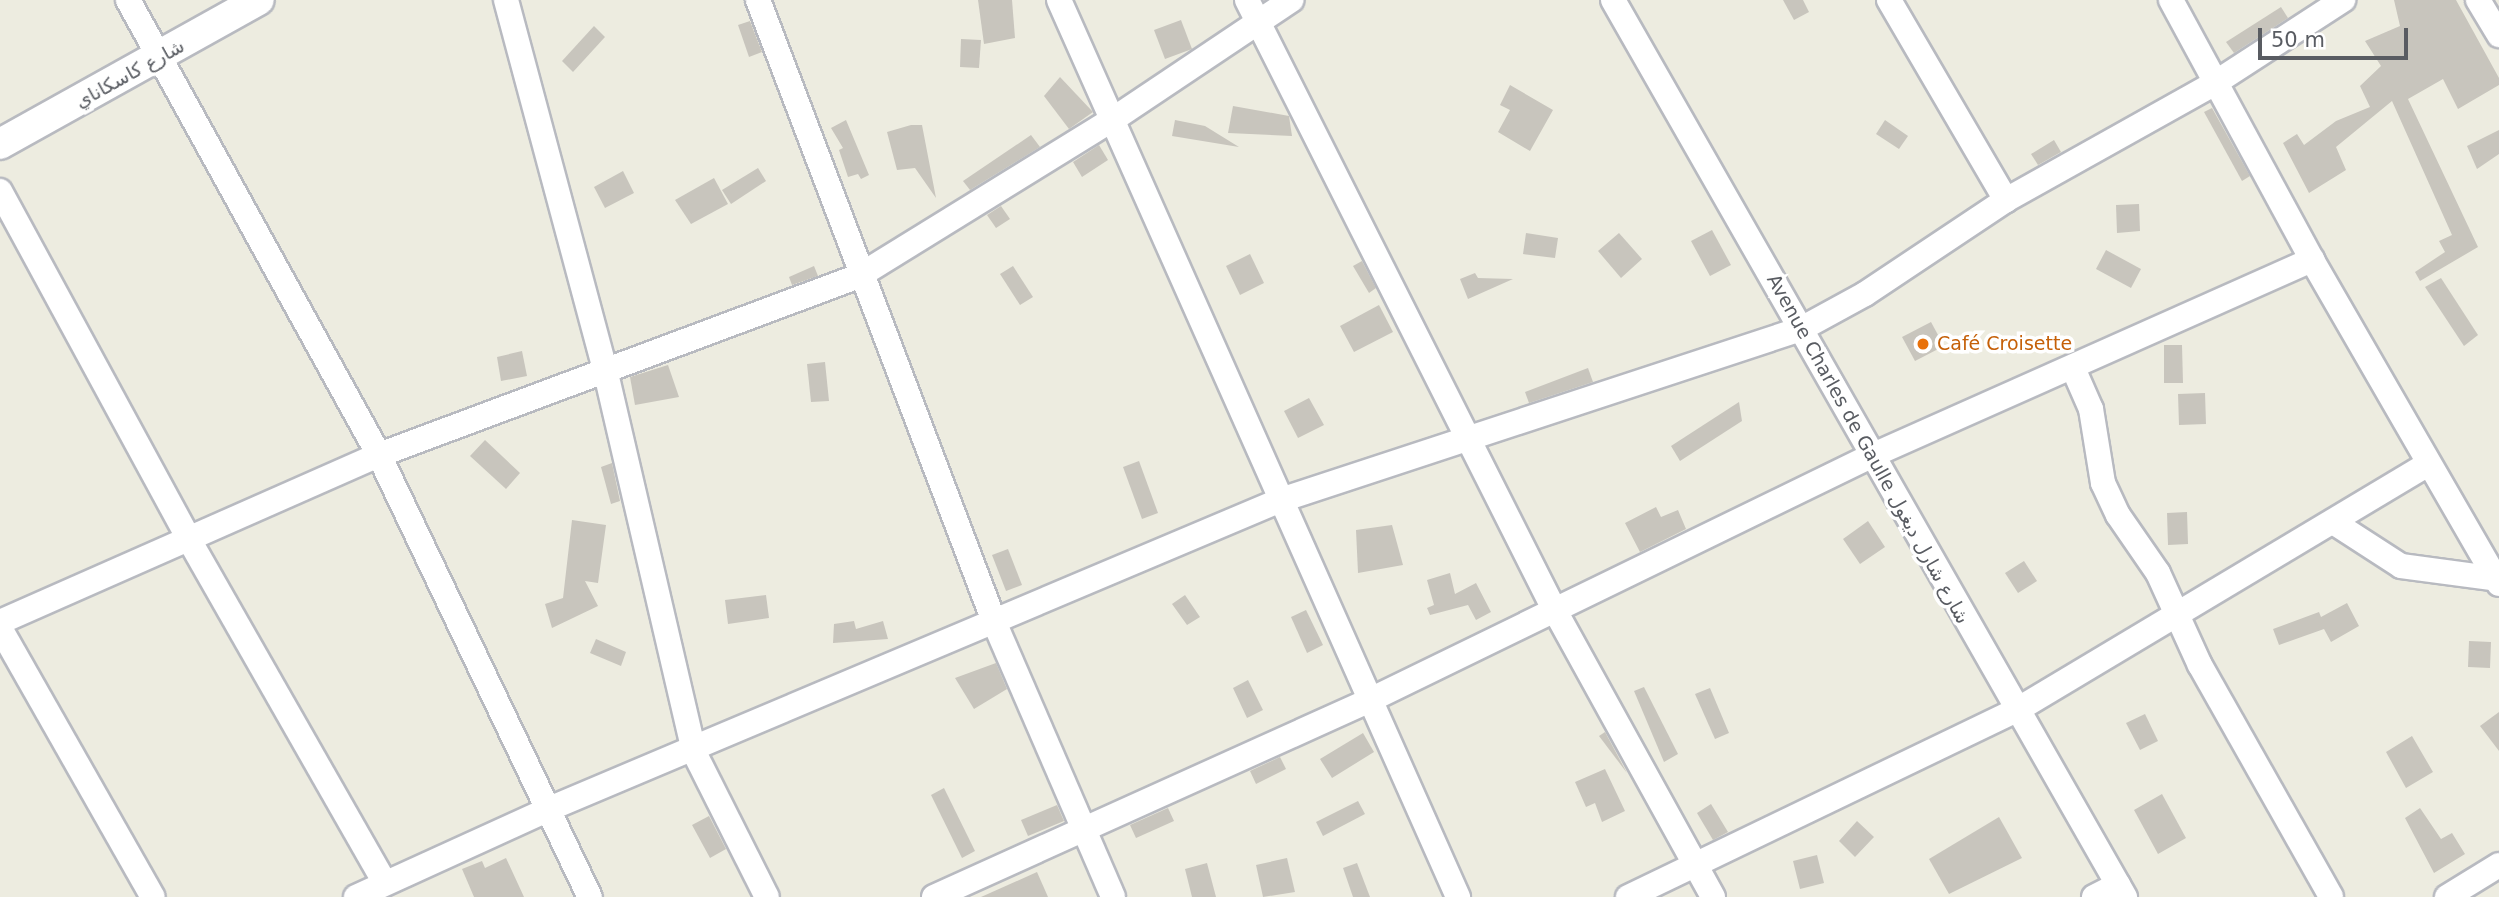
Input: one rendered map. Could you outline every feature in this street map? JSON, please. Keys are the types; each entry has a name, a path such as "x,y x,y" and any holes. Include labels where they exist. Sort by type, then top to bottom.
{"street":[{"path":"128,0 379,455 590,897"},
{"name":"شارع كاسكاناي","path":"0,144 159,60 259,0"},
{"path":"506,0 605,369 694,752 767,897"},
{"path":"758,0 859,276 995,624 1113,897"},
{"path":"1059,0 1368,701 1458,897"},
{"path":"0,622 187,536 379,455 859,276 1112,120 1252,10 1291,0"},
{"name":"Avenue Charles de Gaulle شارع شارل ديغول","path":"1613,0 1871,456 2122,891"},
{"path":"1889,0 2006,200"},
{"path":"2171,0 2312,260 2428,464 2498,580"},
{"path":"356,897 384,881 549,809 694,752 1281,500 1801,329 1865,294 2006,200 2215,83 2343,0"},
{"path":"2478,0 2499,35"},
{"path":"1252,10 1553,607 1713,897"},
{"path":"0,191 187,536 384,881"},
{"path":"934,897 1368,701 1553,607 1871,456 2312,260"},
{"path":"2073,368 2091,409 2103,483 2179,613 2247,754 2332,897"},
{"path":"1628,897 1697,867 2017,710 2428,464"},
{"path":"2333,522 2401,566 2498,580"},
{"path":"0,628 153,897"},
{"path":"2447,897 2499,865"},
{"path":"2094,897 2122,891"}],"building":[{"path":"978,0 1012,0 1015,38 984,44"},
{"path":"1783,0 1803,0 1809,12 1794,20"},
{"path":"2394,0 2456,0 2499,78 2499,85 2458,109 2443,79 2408,99 2478,247 2420,281 2415,272 2445,252 2439,241 2452,235 2392,101 2336,147 2346,170 2309,193 2283,143 2297,134 2304,145 2336,121 2370,107 2360,86 2381,66 2365,41 2400,26"},
{"path":"2281,7 2288,18 2234,53 2226,42"},
{"path":"1181,20 1192,49 1165,59 1154,30"},
{"path":"750,21 762,52 749,57 738,25"},
{"path":"594,26 605,37 573,72 562,61"},
{"path":"961,39 981,40 979,68 960,67"},
{"path":"1060,77 1093,112 1069,129 1044,96"},
{"path":"1510,85 1553,110 1530,151 1498,132 1510,110 1500,105"},
{"path":"1233,106 1289,116 1292,136 1228,133"},
{"path":"2212,108 2250,176 2242,181 2204,112"},
{"path":"846,120 869,175 861,179 858,174 848,177 839,150 843,148 831,128"},
{"path":"1175,120 1205,126 1239,147 1172,136"},
{"path":"1885,120 1908,136 1899,149 1876,134"},
{"path":"911,125 922,125 936,198 915,168 897,170 887,132"},
{"path":"2499,130 2499,154 2477,169 2467,146"},
{"path":"1031,135 1040,147 970,190 963,181"},
{"path":"2054,140 2061,152 2038,165 2031,154"},
{"path":"1099,145 1108,160 1082,177 1073,162"},
{"path":"758,168 766,181 731,204 722,190"},
{"path":"623,171 634,193 605,208 594,187"},
{"path":"714,178 728,204 691,224 675,200"},
{"path":"2139,204 2140,231 2117,233 2116,205"},
{"path":"1001,206 1010,219 996,228 987,215"},
{"path":"1712,230 1731,265 1710,276 1691,241"},
{"path":"1526,233 1558,238 1555,258 1523,254"},
{"path":"1619,233 1642,259 1621,278 1598,251"},
{"path":"2106,250 2141,269 2131,288 2096,269"},
{"path":"1250,254 1264,283 1240,295 1226,266"},
{"path":"1362,261 1376,288 1369,293 1353,266"},
{"path":"814,266 818,276 792,285 789,277"},
{"path":"1013,266 1033,297 1020,305 1000,274"},
{"path":"1475,273 1478,278 1513,279 1468,299 1460,279"},
{"path":"2441,278 2478,335 2464,346 2425,287"},
{"path":"1379,305 1393,332 1354,352 1340,326"},
{"path":"1931,322 1944,346 1915,361 1902,337"},
{"path":"2164,345 2182,345 2183,383 2164,383"},
{"path":"522,351 527,376 501,381 497,357"},
{"path":"825,362 829,401 811,402 807,364"},
{"path":"668,365 679,397 635,405 630,377"},
{"path":"1588,368 1593,382 1529,403 1525,392"},
{"path":"2205,393 2206,424 2179,425 2178,394"},
{"path":"1309,398 1324,425 1298,438 1284,411"},
{"path":"1739,402 1742,421 1680,461 1671,446"},
{"path":"485,440 520,473 506,489 470,456"},
{"path":"1139,461 1158,513 1142,519 1123,467"},
{"path":"612,463 620,501 611,504 601,467"},
{"path":"1656,507 1661,517 1678,510 1686,529 1640,552 1625,523"},
{"path":"2187,512 2188,544 2168,545 2167,513"},
{"path":"572,520 606,525 598,583 585,581 598,606 552,628 545,604 563,598"},
{"path":"1868,521 1885,547 1860,564 1843,539"},
{"path":"1392,525 1403,565 1358,573 1356,530"},
{"path":"1008,549 1022,585 1006,591 992,555"},
{"path":"2024,561 2037,581 2018,593 2005,573"},
{"path":"1450,573 1455,594 1476,583 1491,612 1476,620 1468,605 1430,615 1427,608 1434,605 1427,580"},
{"path":"766,595 769,618 728,624 725,600"},
{"path":"1185,595 1200,617 1187,625 1172,604"},
{"path":"2347,603 2359,626 2331,642 2324,629 2279,645 2273,629 2319,612 2321,617"},
{"path":"1306,610 1323,645 1307,653 1291,617"},
{"path":"854,621 856,629 883,621 888,639 833,643 834,624"},
{"path":"596,639 626,652 621,666 590,653"},
{"path":"2469,641 2491,642 2490,668 2468,667"},
{"path":"996,663 1007,689 974,709 955,678"},
{"path":"1248,680 1263,710 1247,718 1233,688"},
{"path":"1644,687 1678,754 1664,762 1634,691"},
{"path":"1710,688 1729,733 1715,739 1695,694"},
{"path":"2499,712 2499,751 2480,726"},
{"path":"2145,714 2158,741 2140,750 2126,723"},
{"path":"1605,732 1627,773 1599,736"},
{"path":"1363,733 1374,752 1332,778 1320,759"},
{"path":"2412,736 2433,772 2406,788 2386,752"},
{"path":"1280,757 1286,769 1256,784 1250,771"},
{"path":"1605,769 1625,811 1602,822 1595,803 1586,807 1575,782"},
{"path":"944,788 975,851 962,858 931,795"},
{"path":"2162,794 2186,838 2158,854 2134,810"},
{"path":"1358,801 1365,814 1323,836 1316,822"},
{"path":"1711,804 1728,832 1713,840 1697,813"},
{"path":"1057,805 1064,821 1028,836 1021,820"},
{"path":"1168,808 1174,821 1136,838 1130,825"},
{"path":"2420,808 2441,839 2452,833 2465,854 2434,873 2405,818"},
{"path":"709,816 726,849 710,858 692,825"},
{"path":"1999,817 2022,858 1949,894 1929,859"},
{"path":"1857,821 1874,837 1855,857 1839,841"},
{"path":"1817,855 1824,883 1800,889 1793,861"},
{"path":"506,858 524,897 474,897 462,869 482,861 485,868"},
{"path":"1287,858 1295,892 1263,897 1256,865"},
{"path":"1207,863 1216,897 1192,897 1185,869"},
{"path":"1357,863 1370,897 1353,897 1343,868"},
{"path":"1037,872 1048,897 981,897"}],"place":[{"name":"Café Croisette","path":"1923,344"}]}
